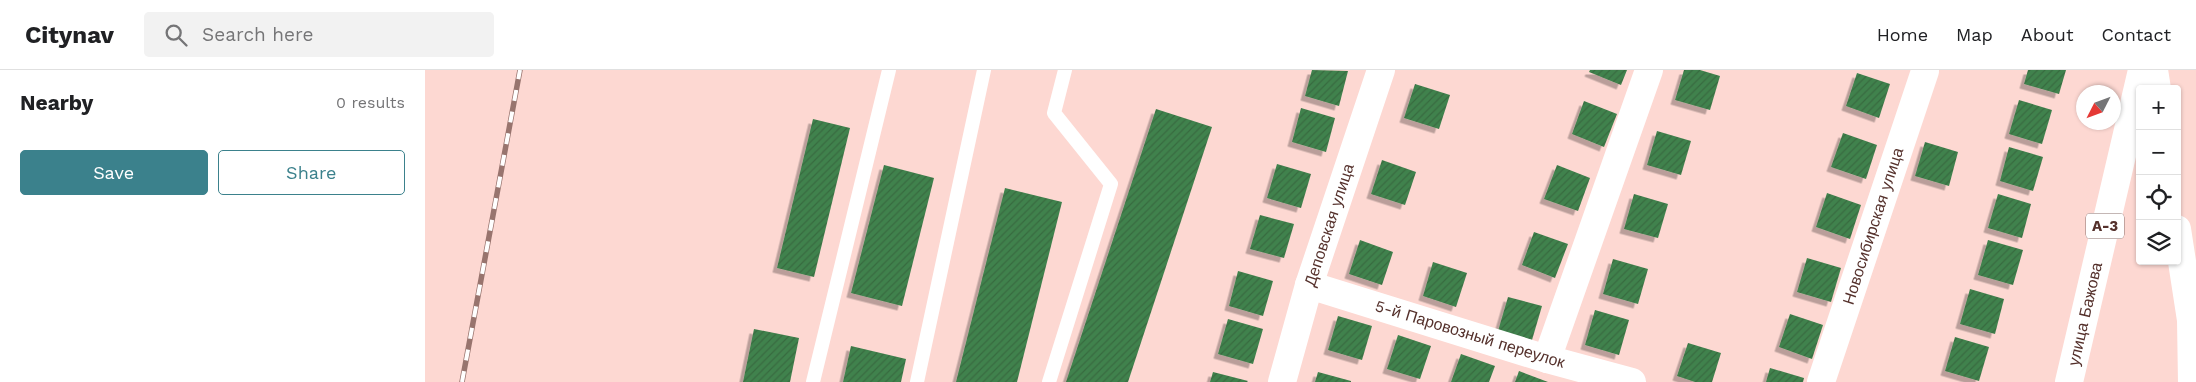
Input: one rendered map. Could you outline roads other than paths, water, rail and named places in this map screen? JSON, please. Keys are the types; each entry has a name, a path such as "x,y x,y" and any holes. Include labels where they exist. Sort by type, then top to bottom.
{"main road":[{"name":"Деповская улица","path":"1282,382 1309,285 1381,70"},
{"path":"1547,358 1649,70"},
{"name":"Новосибирская улица","path":"1821,382 1925,70"},
{"name":"улица Бажова","path":"2069,382 2142,70"},
{"path":"2154,70 2156,85"},
{"path":"2181,254 2191,320 2192,382"},
{"name":"5-й Паровозный переулок","path":"1309,285 1632,382"}],"lane":[{"path":"813,382 889,70"},
{"path":"917,382 984,70"},
{"path":"1049,382 1111,184 1054,112 1065,70"}],"railway":[{"path":"462,382 520,70"}]}
